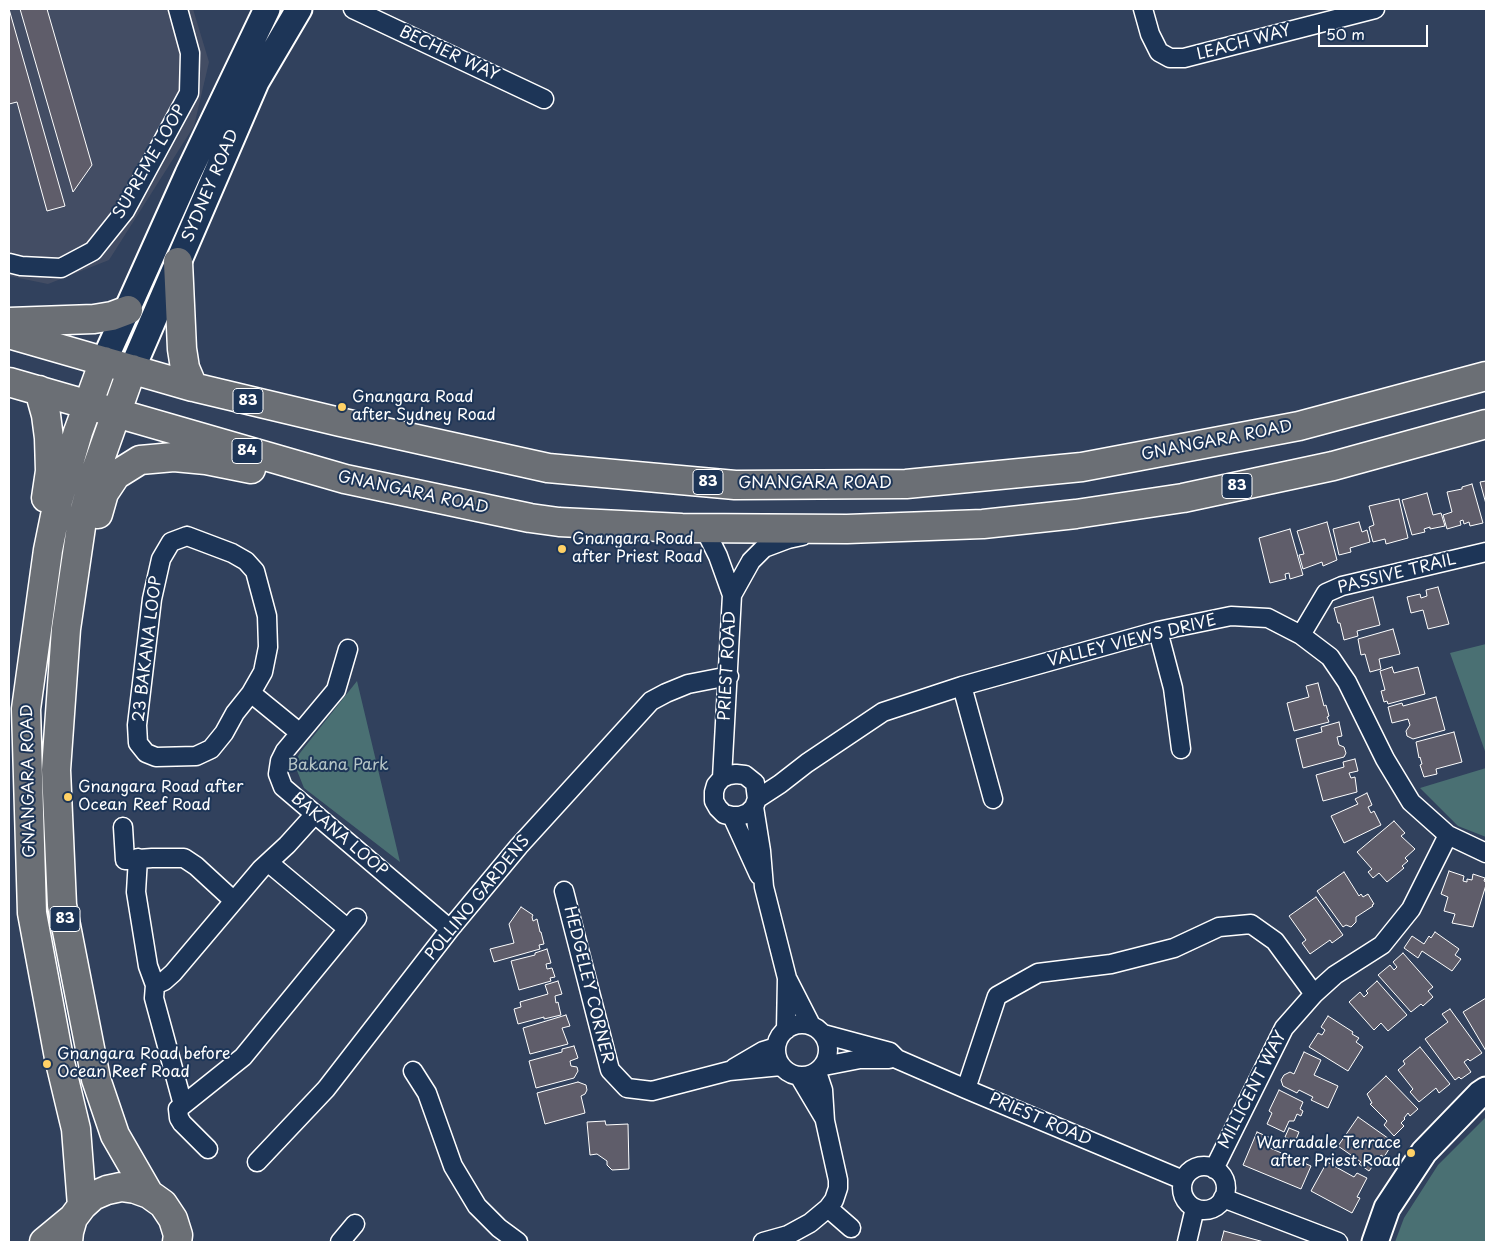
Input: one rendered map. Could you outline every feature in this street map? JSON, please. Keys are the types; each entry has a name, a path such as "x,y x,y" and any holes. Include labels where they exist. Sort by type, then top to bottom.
{"main road":[{"path":"178,262 182,349 185,368 193,388"},
{"path":"9,322 94,319 112,316 128,310"},
{"path":"9,334 104,361"},
{"name":"83","path":"104,361 132,369"},
{"name":"GNANGARA ROAD","path":"75,1222 76,1129 59,1058 32,913 26,709 48,550 58,501 78,432 104,361"},
{"name":"GNANGARA ROAD","path":"149,1194 115,1135 96,1079 62,905 56,770 66,629 82,520 95,473 132,369 193,388 548,468 734,484 906,484 1082,467 1299,426 1486,376"},
{"name":"84","path":"9,382 116,412"},
{"path":"39,390 46,415 50,470 46,502 48,550"},
{"name":"GNANGARA ROAD","path":"116,412 345,479 540,520 704,528 827,530 984,524 1076,514 1183,498 1333,466 1486,424"},
{"name":"83","path":"66,629 104,493 116,475 140,460 174,458 206,460 284,476 345,479"},
{"name":"83","path":"44,1242 75,1222 93,1196 106,1190 121,1187 136,1189 149,1194 163,1204 173,1219 178,1235 177,1242"}],"street":[{"name":"SUPREME LOOP","path":"9,263 21,266 61,268 93,251 125,211 189,93 190,53 178,9"},
{"name":"SYDNEY ROAD","path":"104,361 188,174 267,9"},
{"name":"SYDNEY ROAD","path":"132,369 256,82 299,9"},
{"name":"BECHER WAY","path":"353,9 544,99"},
{"name":"LEACH WAY","path":"1142,9 1150,34 1159,52 1170,58 1184,58 1374,9"},
{"name":"PRIEST ROAD","path":"704,528 718,556 732,595 722,778"},
{"name":"PRIEST ROAD","path":"732,595 751,562 764,548 788,539 827,530"},
{"name":"23 BAKANA LOOP","path":"187,536 232,553 246,561 254,571 267,616 268,647 263,672 251,693 211,749 196,756 156,757 146,752 138,743 137,725 152,599 161,559 171,542 187,536"},
{"name":"PASSIVE TRAIL","path":"1301,634 1326,593 1342,586 1486,552"},
{"name":"VALLEY VIEWS DRIVE","path":"753,791 807,763 883,712 962,686 1158,631 1231,616 1268,618 1301,634 1330,657 1347,682 1385,759 1411,802 1448,835 1486,853"},
{"path":"1158,631 1173,688 1181,749"},
{"name":"BAKANA LOOP","path":"348,649 336,690 282,756 278,774 282,787 450,930"},
{"name":"POLLINO GARDENS","path":"257,1162 326,1089 450,930 519,846 651,701 666,692 688,684 729,676"},
{"path":"962,686 993,798"},
{"path":"251,693 300,733"},
{"name":"PRIEST ROAD","path":"725,736 753,791 764,887 787,978 806,1014 817,1030 890,1052 897,1058 966,1089 1183,1180"},
{"path":"736,774 753,791 748,813 732,816 724,814 718,808 714,801 714,792 716,785 722,778 736,774"},
{"path":"155,985 164,981 173,973 261,869 269,863 315,814"},
{"name":"PRIEST ROAD","path":"732,816 764,887"},
{"path":"123,827 125,860 138,858 184,858 196,866 234,901"},
{"name":"MILLICENT WAY","path":"1214,1169 1284,1028 1314,994 1335,975 1382,945 1411,909 1448,835"},
{"path":"138,858 136,892 148,966 155,985 154,998 183,1105"},
{"path":"208,1149 179,1118 178,1109 243,1057 353,924 269,863"},
{"name":"HEDGELEY CORNER","path":"564,891 610,1070 627,1088 652,1091 729,1071 781,1066"},
{"path":"966,1089 997,996 1038,974 1111,964 1174,948 1219,927 1251,924 1275,941 1314,994"},
{"name":"PRIEST ROAD","path":"786,1030 787,978"},
{"path":"803,1024 817,1030 828,1048 828,1057 820,1069 809,1075 799,1076 781,1066 776,1046 786,1030 795,1025 803,1024"},
{"name":"HEDGELEY CORNER","path":"729,1071 763,1051 776,1046"},
{"name":"PRIEST ROAD","path":"820,1069 860,1059 897,1058"},
{"path":"763,1242 788,1235 810,1223 828,1208 834,1200 838,1188 838,1180 825,1121 824,1090 820,1069"},
{"path":"413,1071 427,1094 453,1166 477,1206 498,1228 518,1242"},
{"path":"799,1076 825,1121"},
{"path":"1375,1242 1387,1208 1424,1152 1486,1090"},
{"path":"1207,1166 1221,1174 1226,1190 1218,1204 1211,1209 1203,1210 1195,1208 1183,1196 1183,1180 1193,1169 1207,1166"},
{"path":"1223,1198 1338,1242"},
{"path":"828,1208 851,1228"},
{"path":"1188,1242 1195,1208"},
{"path":"340,1242 355,1224"}],"shaded area":[{"path":"9,9 193,9 209,62 194,126 109,260 48,284 9,276"}],"green space":[{"path":"1486,644 1486,754 1450,653"},
{"name":"Bakana Park","path":"357,681 400,862 304,788 294,763"},
{"path":"1486,768 1486,837 1458,826 1420,788"},
{"path":"1486,1117 1486,1242 1395,1242 1404,1218 1438,1165"}],"building":[{"path":"9,9 65,206 47,211 17,102 9,104"},
{"path":"20,9 47,9 92,165 73,192"},
{"path":"1486,481 1486,504 1480,482"},
{"path":"1472,484 1483,523 1470,526 1469,522 1464,524 1463,520 1460,521 1461,525 1447,529 1443,515 1452,512 1447,492 1462,489 1462,487"},
{"path":"1427,493 1433,515 1441,513 1445,526 1430,529 1430,527 1424,529 1425,532 1412,535 1402,500"},
{"path":"1399,499 1408,538 1386,544 1385,539 1373,542 1369,527 1374,525 1369,506"},
{"path":"1327,522 1337,560 1323,566 1322,562 1303,569 1299,555 1304,554 1297,531"},
{"path":"1359,522 1362,532 1367,530 1370,542 1350,548 1351,552 1339,555 1333,529"},
{"path":"1290,529 1303,575 1290,579 1289,573 1285,574 1286,579 1270,583 1259,538"},
{"path":"1438,587 1449,624 1428,629 1423,610 1411,613 1407,597 1420,594 1421,598 1427,596 1426,590"},
{"path":"1373,597 1380,625 1357,631 1358,636 1344,640 1334,608"},
{"path":"1393,629 1400,654 1379,659 1381,669 1370,672 1365,654 1361,655 1358,639"},
{"path":"1392,667 1394,673 1418,667 1425,694 1388,704 1387,701 1384,702 1381,691 1385,690 1380,671"},
{"path":"1318,683 1324,706 1326,705 1329,722 1294,731 1287,703 1309,697 1306,686"},
{"path":"1436,697 1445,730 1413,739 1407,736 1406,731 1410,725 1408,719 1392,723 1388,707 1402,703 1403,706"},
{"path":"1339,722 1342,736 1337,737 1339,745 1344,747 1346,753 1344,757 1303,768 1296,739 1322,732 1321,727"},
{"path":"1454,732 1462,762 1436,769 1437,774 1424,777 1416,742"},
{"path":"1355,759 1358,771 1349,773 1351,778 1355,777 1357,792 1323,801 1316,775 1344,767 1343,762"},
{"path":"1367,793 1372,805 1368,807 1371,813 1374,811 1381,825 1344,843 1331,816 1358,804 1355,799"},
{"path":"1394,821 1405,833 1401,836 1415,849 1405,858 1408,861 1402,866 1404,868 1387,882 1379,873 1373,878 1368,872 1372,869 1357,852"},
{"path":"1449,871 1464,876 1463,881 1467,882 1467,879 1472,880 1473,874 1485,878 1486,885 1473,927 1452,923 1455,914 1444,911 1448,897 1441,894"},
{"path":"1344,872 1359,896 1361,894 1363,897 1368,894 1374,904 1356,917 1356,922 1351,927 1346,925 1343,927 1317,891"},
{"path":"1316,897 1343,935 1332,943 1330,940 1310,954 1302,943 1306,940 1289,916"},
{"path":"521,907 533,915 533,921 537,919 544,944 539,945 540,949 494,962 490,949 514,943 509,924"},
{"path":"1435,932 1459,949 1455,955 1461,959 1452,971 1422,951 1418,958 1404,948 1412,936 1424,944 1429,936 1431,938"},
{"path":"547,949 551,963 546,964 547,969 552,968 555,977 550,978 551,981 519,990 511,961 535,955 535,953"},
{"path":"1403,953 1433,987 1428,991 1433,997 1423,1006 1421,1004 1411,1012 1378,975 1390,965 1394,970 1397,967 1393,962"},
{"path":"558,981 562,994 555,996 561,1015 544,1019 544,1017 518,1024 514,1009 521,1007 520,1002 548,994 545,985"},
{"path":"1377,981 1407,1015 1388,1031 1381,1023 1374,1030 1349,1002 1360,992 1364,997 1368,993 1366,991"},
{"path":"1486,998 1486,1051 1463,1012"},
{"path":"1450,1009 1482,1053 1470,1061 1468,1059 1464,1062 1471,1072 1461,1079 1459,1077 1455,1080 1425,1039 1448,1022 1442,1014"},
{"path":"566,1015 570,1026 562,1028 568,1044 530,1054 523,1028"},
{"path":"1328,1016 1353,1032 1352,1034 1359,1038 1356,1042 1363,1047 1348,1071 1309,1047 1318,1033 1322,1035 1325,1030 1321,1027"},
{"path":"574,1046 578,1058 570,1061 571,1066 577,1067 578,1071 574,1078 536,1088 529,1061 562,1052 562,1049"},
{"path":"1420,1047 1450,1084 1439,1093 1436,1088 1419,1102 1410,1092 1413,1089 1398,1070 1405,1064 1403,1061"},
{"path":"1304,1052 1321,1060 1314,1075 1338,1086 1328,1108 1311,1100 1313,1097 1299,1090 1297,1093 1283,1086 1281,1080 1284,1075 1290,1072 1294,1074"},
{"path":"1386,1076 1418,1109 1410,1116 1408,1113 1401,1123 1404,1126 1394,1136 1384,1125 1387,1121 1370,1104 1372,1103 1367,1094"},
{"path":"578,1082 586,1085 587,1090 581,1096 585,1113 545,1124 537,1093"},
{"path":"1279,1090 1303,1102 1300,1109 1303,1111 1301,1116 1297,1114 1294,1121 1289,1121 1284,1132 1267,1124 1272,1113 1269,1111"},
{"path":"1358,1117 1392,1141 1384,1157 1381,1155 1369,1171 1359,1164 1361,1162 1338,1146"},
{"path":"605,1121 606,1125 628,1124 629,1169 612,1170 607,1165 607,1161 597,1154 590,1155 587,1122"},
{"path":"1289,1128 1299,1132 1295,1142 1285,1137"},
{"path":"1257,1132 1273,1139 1270,1148 1311,1166 1301,1189 1243,1165"},
{"path":"1327,1162 1354,1177 1357,1173 1367,1178 1357,1197 1360,1198 1352,1213 1311,1191"},
{"path":"1224,1231 1264,1242 1221,1242"}],"place":[{"name":"Gnangara Road after Sydney Road","path":"342,407"},
{"name":"Gnangara Road after Priest Road","path":"562,549"},
{"name":"Gnangara Road after Ocean Reef Road","path":"68,797"},
{"name":"Gnangara Road before Ocean Reef Road","path":"47,1064"},
{"name":"Warradale Terrace after Priest Road","path":"1411,1153"}]}
